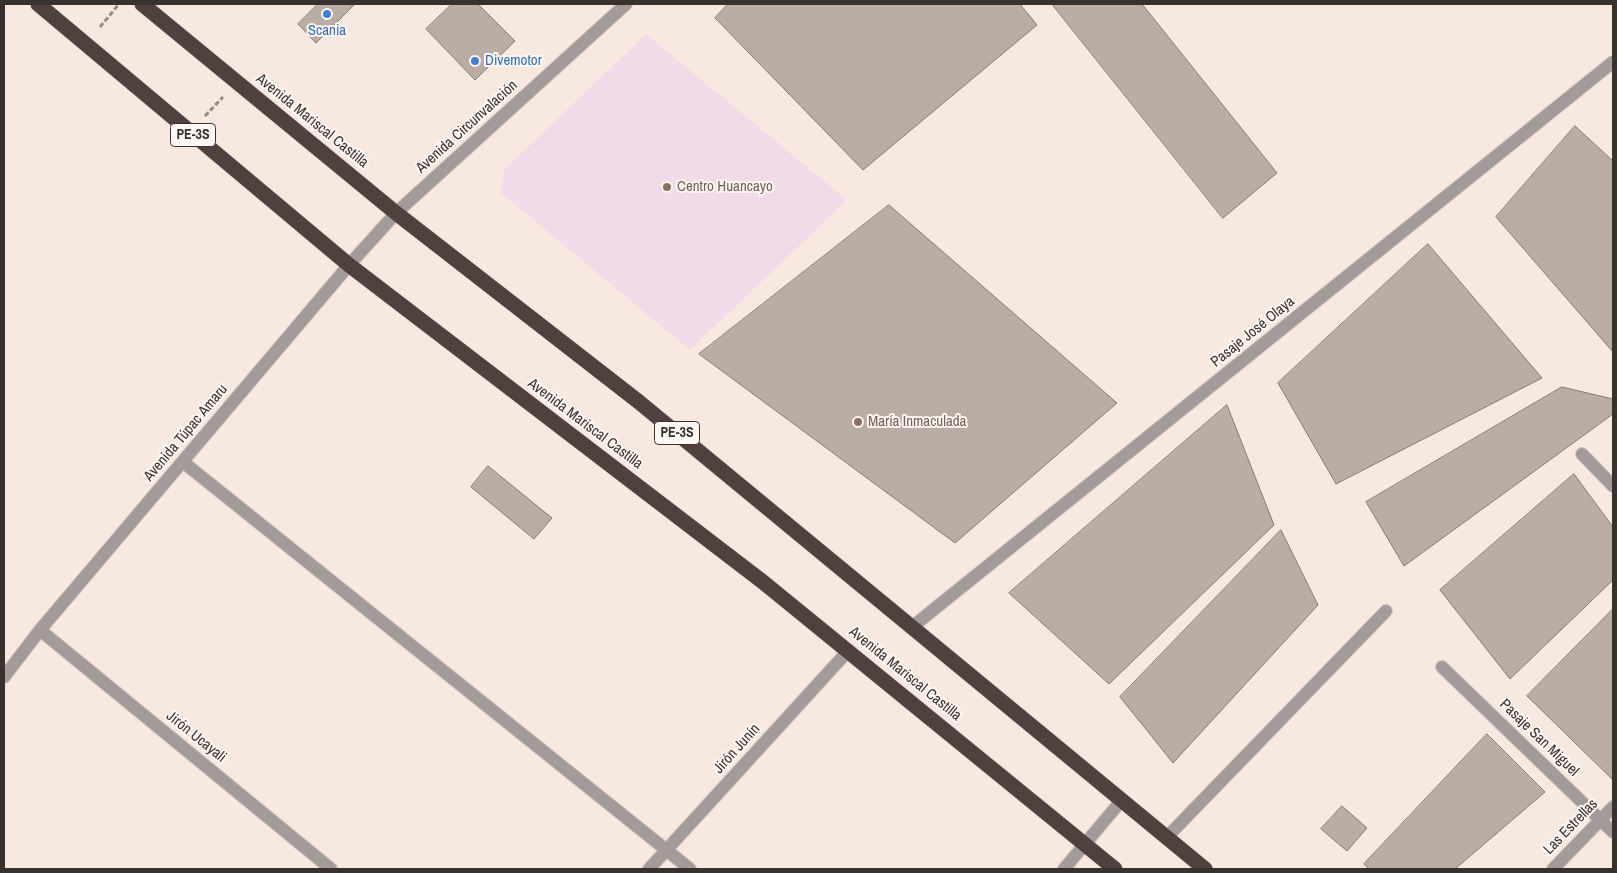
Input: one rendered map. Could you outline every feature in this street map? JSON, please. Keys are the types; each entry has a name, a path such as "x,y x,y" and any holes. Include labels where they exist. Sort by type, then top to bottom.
{"highway":[{"name":"Avenida Mariscal Castilla","path":"38,4 348,265 763,582 1115,869"},
{"name":"Avenida Mariscal Castilla","path":"142,4 396,213 639,402 1205,869"}],"street":[{"name":"Avenida Circunvalación","path":"396,213 626,4"},
{"name":"Pasaje José Olaya","path":"912,627 1613,62"},
{"name":"Avenida Túpac Amaru","path":"4,677 40,630 348,265 396,213"},
{"path":"1582,454 1613,486"},
{"path":"183,462 690,869"},
{"path":"1166,838 1386,611"},
{"name":"Jirón Ucayali","path":"40,630 331,869"},
{"name":"Jirón Junín","path":"649,869 848,650"},
{"name":"Pasaje San Miguel","path":"1442,667 1613,832"},
{"path":"1064,869 1121,801"},
{"name":"Las Estrellas","path":"1553,869 1613,807"}],"path":[{"path":"85,44 120,4"},
{"path":"190,132 236,82"}],"shaded area":[{"name":"Centro Huancayo","path":"646,34 847,200 690,350 501,193 504,170"}],"building":[{"name":"Scania","path":"318,4 355,4 316,43 298,24"},
{"name":"Divemotor","path":"452,4 478,4 515,41 475,80 426,29"},
{"path":"728,4 1020,4 1037,25 863,170 715,18"},
{"path":"1052,4 1142,4 1277,173 1223,218"},
{"path":"1575,126 1613,161 1613,352 1496,217"},
{"path":"889,205 1117,403 955,543 699,354"},
{"path":"1428,244 1542,378 1336,484 1278,383"},
{"path":"1562,387 1613,399 1613,414 1404,566 1366,502"},
{"path":"1227,405 1274,525 1109,684 1009,593"},
{"path":"488,466 552,518 534,539 471,487"},
{"path":"1574,474 1613,527 1613,580 1510,679 1440,590"},
{"path":"1281,530 1318,605 1173,763 1120,697"},
{"path":"1613,609 1613,780 1527,696"},
{"path":"1487,734 1545,792 1455,869 1369,869 1364,864"},
{"path":"1342,806 1367,828 1347,851 1321,829"}],"place":[{"name":"Scania","path":"327,14"},
{"name":"Divemotor","path":"475,61"},
{"name":"Centro Huancayo","path":"667,187"},
{"name":"María Inmaculada","path":"858,422"}]}
